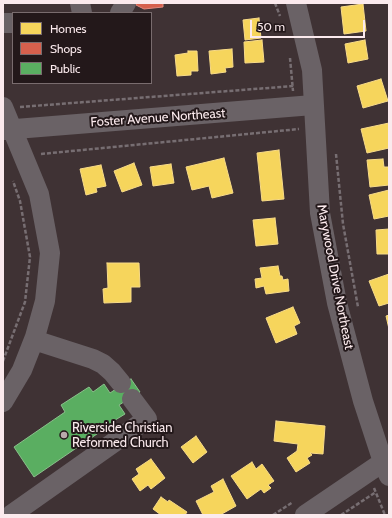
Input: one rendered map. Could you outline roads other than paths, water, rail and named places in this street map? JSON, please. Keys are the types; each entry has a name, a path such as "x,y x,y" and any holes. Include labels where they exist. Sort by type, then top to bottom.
{"street":[{"path":"121,12 126,3"},
{"name":"Marywood Drive Northeast","path":"296,3 312,70 320,213 337,303 363,401 387,465"},
{"name":"Foster Avenue Northeast","path":"7,129 313,105"},
{"path":"3,108 7,129 22,154 39,194 50,253 46,302 34,340 22,370 3,402"},
{"path":"34,340 103,364 121,383"},
{"path":"11,515 147,419 132,399"},
{"path":"305,515 387,465"}],"place":[{"name":"Riverside Christian Reformed Church","path":"64,435"}]}
